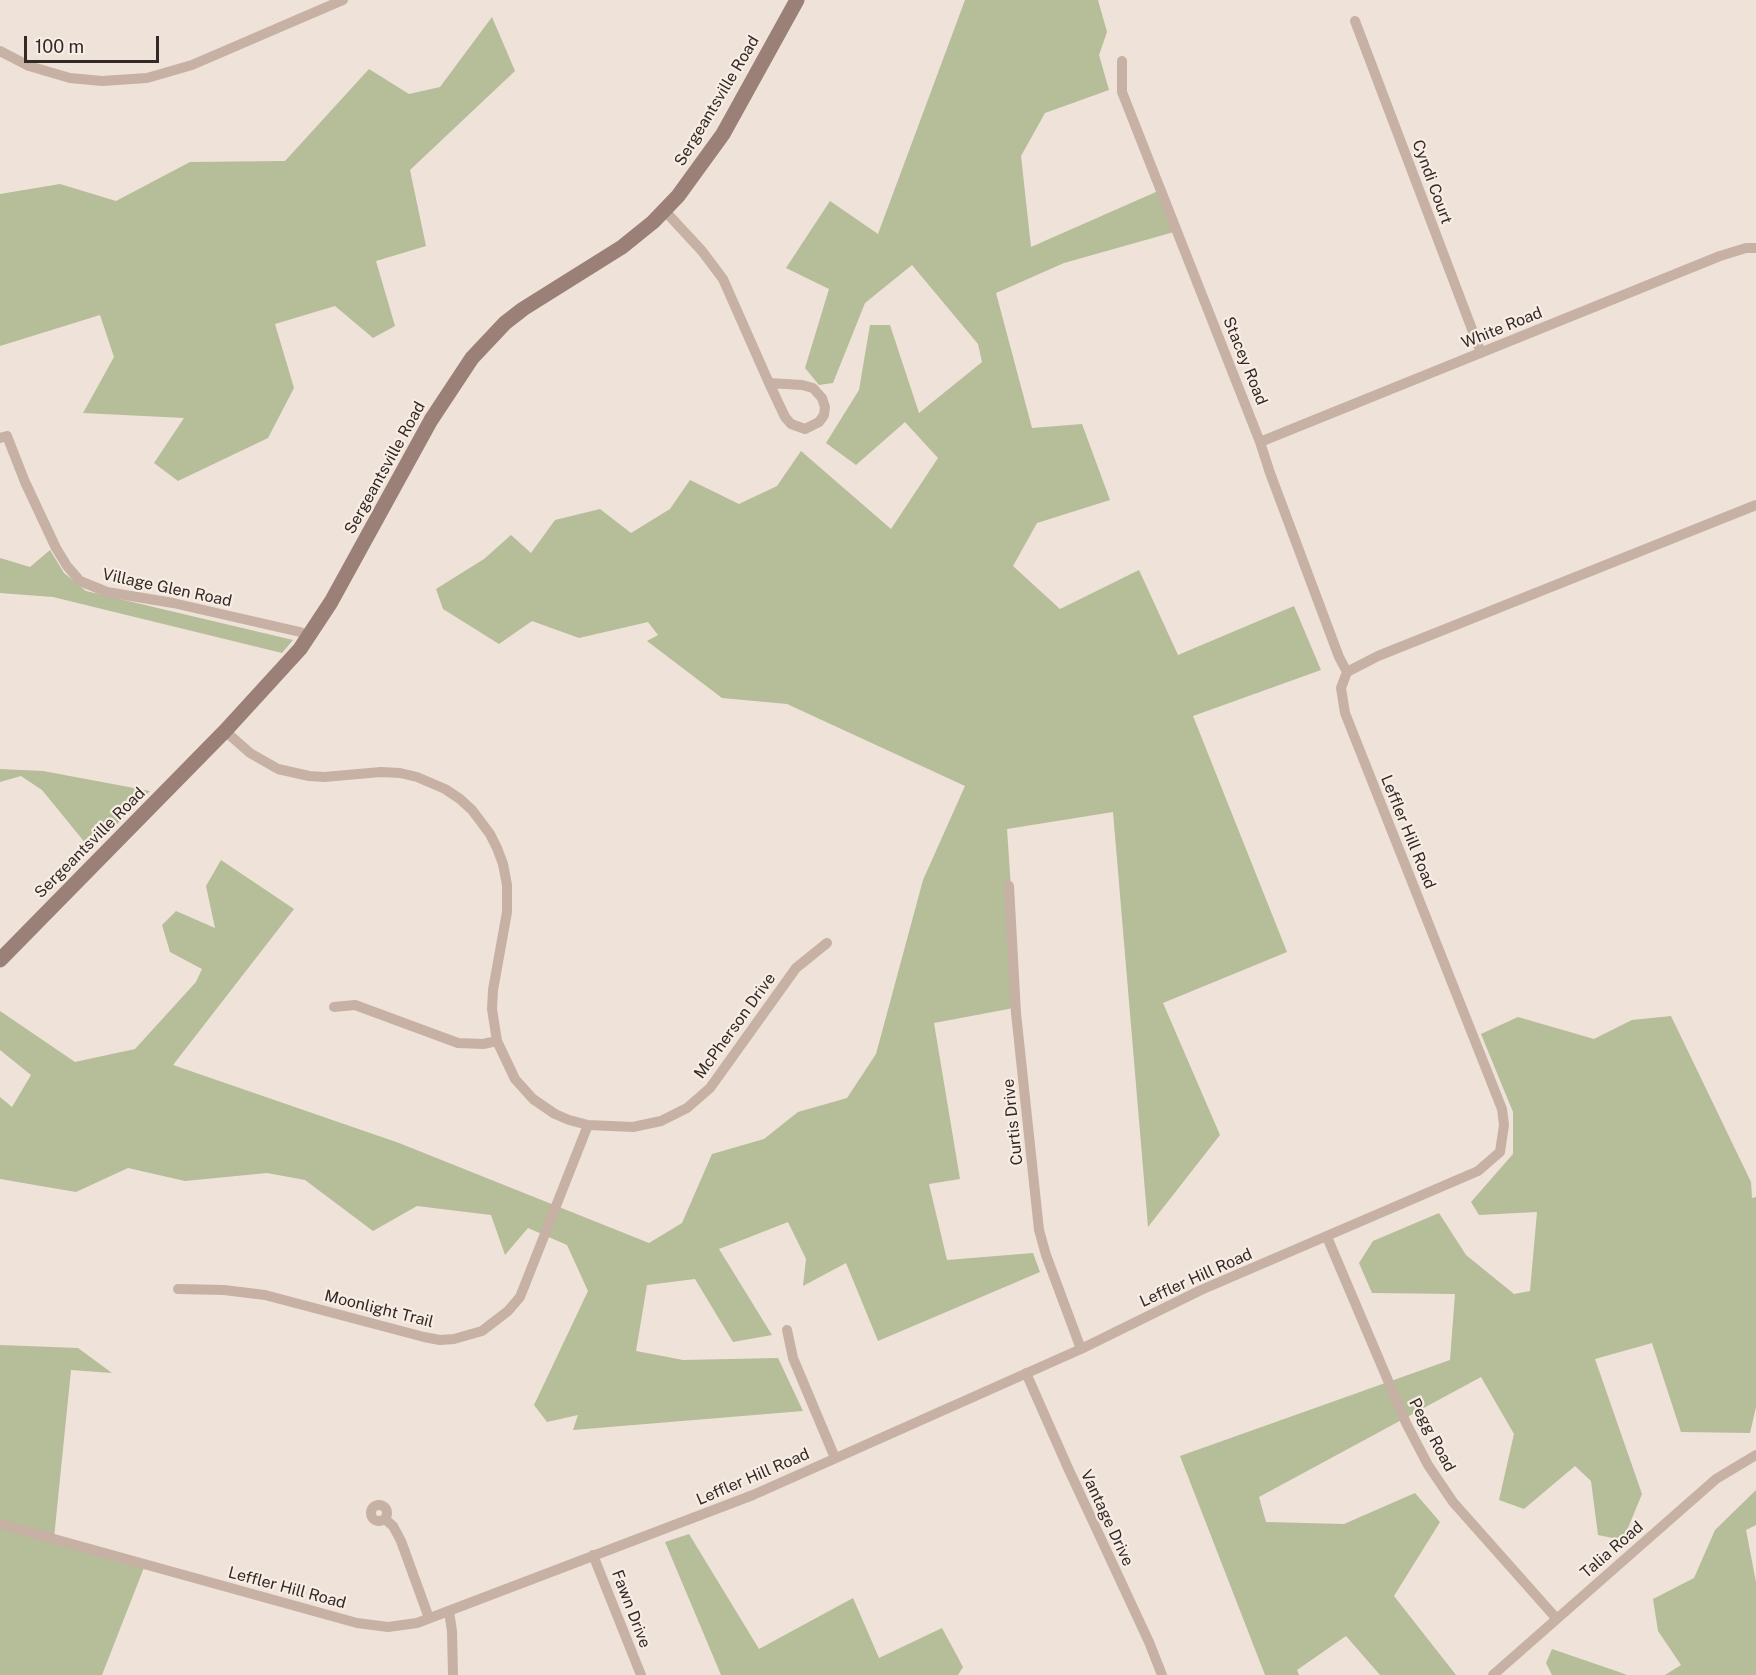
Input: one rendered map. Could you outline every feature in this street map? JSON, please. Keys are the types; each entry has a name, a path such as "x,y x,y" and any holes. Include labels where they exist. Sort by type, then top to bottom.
{"main road":[{"name":"Sergeantsville Road","path":"0,960 286,666 331,602 431,420 472,358 523,309 622,247 665,211 694,177 723,134 797,0"}],"street":[{"path":"0,51 42,71 70,78 102,81 140,79 192,65 343,0"},
{"name":"Cyndi Court","path":"1355,21 1481,353"},
{"name":"Stacey Road","path":"1122,61 1122,92 1260,442 1339,657 1347,672"},
{"path":"665,211 702,250 723,279 769,383 785,417 791,424 805,429 819,422 824,416 825,407 822,398 813,388 769,383"},
{"name":"White Road","path":"1260,442 1720,256 1746,248 1756,248"},
{"name":"Village Glen Road","path":"0,438 7,436 25,482 56,548 80,581 107,592 173,603 309,636"},
{"path":"1347,672 1378,656 1756,505"},
{"name":"Leffler Hill Road","path":"0,1524 357,1623 373,1626 403,1626 449,1611 593,1554 730,1505 1081,1349 1181,1299 1478,1171 1500,1152 1504,1125 1502,1109 1345,713 1341,688 1347,672"},
{"name":"McPherson Drive","path":"225,731 263,762 294,773 324,777 381,772 417,777 445,789 460,799 482,822 497,848 507,885 507,912 493,990 492,1009 497,1041 515,1079 533,1099 555,1114 588,1125 633,1127 661,1121 687,1108 710,1088 796,968 827,943"},
{"name":"Curtis Drive","path":"1009,886 1016,1013 1039,1230 1081,1349"},
{"path":"334,1007 356,1005 458,1042 483,1044 497,1041"},
{"name":"Moonlight Trail","path":"178,1289 224,1290 265,1295 440,1340 454,1339 482,1331 508,1311 520,1297 588,1125"},
{"name":"Pegg Road","path":"1327,1237 1406,1423 1428,1465 1454,1503 1556,1618"},
{"path":"788,1330 793,1358 835,1458"},
{"name":"Vantage Drive","path":"1026,1373 1162,1675"},
{"name":"Talia Road","path":"1493,1675 1716,1479 1756,1455"},
{"path":"385,1519 393,1526 402,1541 429,1618"},
{"name":"Fawn Drive","path":"593,1554 640,1675"},
{"path":"449,1611 453,1675"}],"green space":[{"path":"965,0 1098,0 1107,32 1099,55 1109,90 1045,113 1021,156 1031,247 1165,188 1181,230 1064,263 996,293 1032,428 1082,424 1110,500 1037,523 1013,566 1060,609 1139,570 1178,655 1294,606 1321,670 1193,716 1287,952 1163,1003 1220,1135 1148,1227 1113,812 1007,829 1019,1007 934,1023 960,1179 929,1184 947,1260 1033,1253 1040,1272 878,1341 846,1263 803,1286 806,1259 788,1222 719,1249 772,1335 733,1342 695,1279 647,1285 636,1351 683,1360 778,1358 803,1411 573,1430 578,1415 547,1422 534,1405 588,1291 567,1245 528,1228 505,1255 491,1215 417,1206 373,1231 305,1180 267,1173 185,1181 128,1168 76,1192 0,1179 0,1097 12,1107 31,1075 0,1050 0,1011 75,1062 135,1049 196,982 202,969 170,952 162,925 176,911 215,928 206,886 221,860 294,909 173,1065 399,1143 649,1243 682,1223 712,1154 764,1139 798,1112 847,1098 876,1054 923,880 965,786 787,704 722,698 647,641 658,635 648,622 579,638 532,621 499,644 443,609 436,589 484,559 511,535 531,553 555,520 600,509 631,533 670,509 690,480 739,504 777,486 801,451 891,529 938,458 905,422 856,465 826,443 859,390 870,325 890,325 919,413 982,362 978,344 912,265 865,303 833,383 819,385 805,368 829,289 786,268 830,201 878,234"},
{"path":"492,17 515,71 410,170 426,246 376,261 395,326 373,338 335,306 275,324 294,388 268,438 178,481 154,463 184,418 83,413 114,357 100,315 0,346 0,194 60,184 116,201 190,162 285,161 369,69 409,94 440,87"},
{"path":"50,550 64,573 86,591 293,640 282,653 53,597 0,593 0,558 30,567"},
{"path":"0,769 43,771 150,791 91,850 42,790 21,776 0,782"},
{"path":"1671,1016 1751,1182 1752,1198 1756,1197 1756,1407 1750,1433 1681,1432 1652,1343 1595,1359 1642,1494 1623,1540 1598,1535 1591,1481 1575,1466 1524,1509 1499,1500 1514,1434 1481,1377 1259,1497 1266,1522 1344,1524 1415,1493 1440,1522 1394,1596 1456,1675 1380,1675 1346,1636 1297,1670 1299,1675 1265,1675 1180,1456 1450,1360 1455,1294 1372,1293 1359,1263 1373,1241 1439,1213 1466,1255 1514,1294 1530,1291 1537,1212 1479,1215 1471,1202 1513,1154 1513,1112 1481,1034 1518,1017 1594,1039 1632,1020"},
{"path":"0,1345 78,1348 112,1373 71,1370 54,1538 145,1565 102,1675 0,1675"},
{"path":"1756,1490 1756,1525 1746,1530 1756,1582 1756,1675 1665,1675 1681,1665 1658,1631 1653,1599 1694,1578 1715,1530"},
{"path":"689,1534 759,1649 853,1598 879,1658 942,1628 963,1667 958,1675 721,1675 665,1542"},
{"path":"1552,1649 1627,1675 1552,1675 1546,1663"}]}
